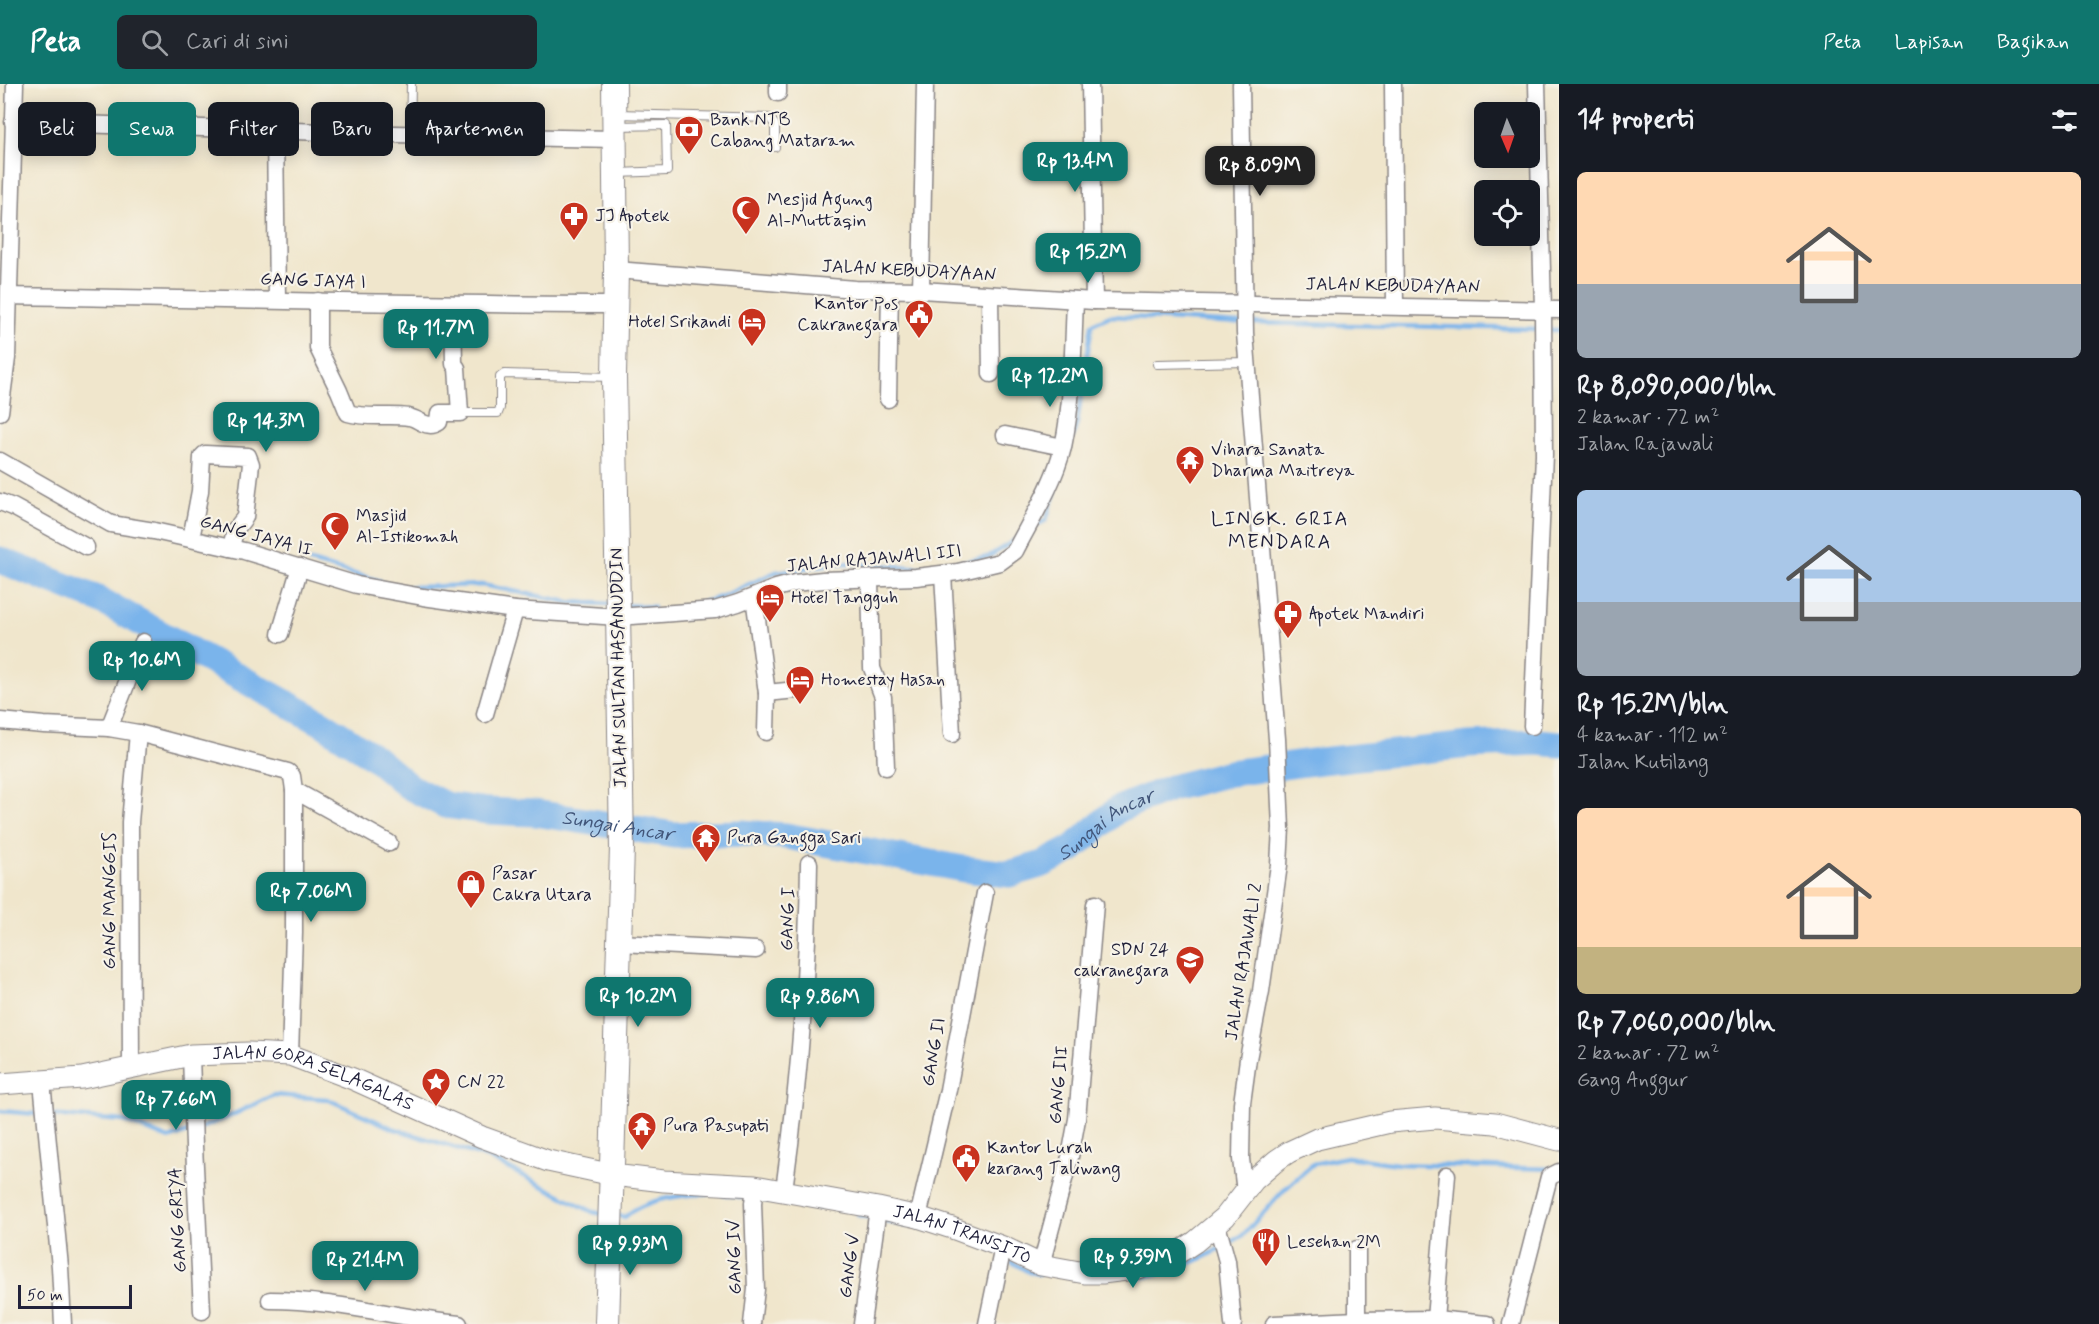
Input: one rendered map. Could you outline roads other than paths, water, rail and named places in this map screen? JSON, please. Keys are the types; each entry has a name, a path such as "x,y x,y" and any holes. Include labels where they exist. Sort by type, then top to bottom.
{"main road":[{"name":"JALAN SULTAN HASANUDDIN","path":"607,1324 622,848 614,377 616,270 614,84"}],"street":[{"path":"0,412 7,358 9,296 5,267 15,84"},
{"path":"921,290 925,84"},
{"path":"1090,84 1094,301"},
{"name":"JALAN RAJAWALI 2","path":"1241,84 1245,333 1280,785 1279,865 1242,1102 1241,1159 1245,1192"},
{"path":"1393,84 1395,306"},
{"path":"1532,726 1544,455 1543,342 1548,311 1537,84"},
{"path":"14,122 208,127"},
{"path":"545,129 614,126"},
{"path":"299,130 405,136"},
{"path":"275,156 277,299"},
{"name":"JALAN KEBUDAYAAN","path":"616,270 890,290 1094,301 1245,307 1395,306 1548,311"},
{"path":"888,399 890,290"},
{"name":"GANG JAYA I","path":"9,296 277,299 453,305 616,305"},
{"path":"990,296 991,374"},
{"name":"JALAN RAJAWALI III","path":"618,613 714,610 795,583 943,574 1000,562 1015,551 1045,494 1063,447 1072,374 1075,300"},
{"path":"318,301 318,348 348,413 365,416 411,417 422,424 436,425 440,422 440,413 460,413 457,368 454,364 453,305"},
{"path":"1005,435 1063,447"},
{"path":"192,533 200,491 203,455 248,456 251,464 245,517 233,541"},
{"name":"GANG JAYA II","path":"3,462 111,524 192,533 233,541 300,567 375,588 515,610 618,613"},
{"path":"0,502 86,547"},
{"path":"280,634 300,567"},
{"path":"943,574 952,734"},
{"path":"870,580 872,668 884,696 886,767"},
{"path":"754,597 767,693 766,732"},
{"path":"485,714 515,610"},
{"path":"109,728 143,642"},
{"path":"767,693 796,690"},
{"path":"0,721 109,728 288,771 292,776 294,790 294,933 290,1055"},
{"name":"GANG MANGGIS","path":"131,1069 130,822 138,734"},
{"path":"294,790 388,843"},
{"name":"GANG I","path":"784,1190 801,1051 808,930 809,863"},
{"name":"GANG II","path":"918,1217 948,1090 985,893"},
{"name":"GANG III","path":"1041,1265 1070,1157 1077,1119 1095,904"},
{"path":"620,943 756,950"},
{"name":"JALAN GORA SELAGALAS","path":"0,1084 43,1091 82,1078 191,1054 290,1055 353,1078 482,1137 537,1157 613,1175"},
{"name":"GANG GRIYA","path":"191,1054 202,1311"},
{"path":"43,1091 60,1267 63,1324"},
{"name":"JALAN TRANSITO","path":"613,1175 754,1193 784,1190 876,1216 918,1217 1001,1254 1041,1265 1085,1273 1101,1273 1134,1269 1166,1258 1218,1229 1245,1192 1277,1160 1317,1139 1413,1119 1447,1118 1481,1120 1559,1140"},
{"path":"1511,1324 1549,1177 1559,1172"},
{"path":"1435,1319 1447,1175"},
{"name":"GANG IV","path":"752,1324 756,1289 754,1193"},
{"name":"GANG V","path":"862,1324 876,1216"},
{"path":"1218,1229 1227,1261 1233,1324"},
{"path":"1357,1249 1357,1320"},
{"path":"987,1324 1001,1254"},
{"path":"270,1300 322,1302 396,1316 459,1324"},
{"path":"1274,1324 1435,1319 1484,1324"}],"lane":[{"path":"411,84 411,102"},
{"path":"614,126 770,118 775,124 774,147"},
{"path":"614,126 666,125 668,171 614,173"},
{"path":"1157,364 1247,362"},
{"path":"460,413 498,412 500,377 504,374 614,377"}],"waterway":[{"path":"1073,436 1092,324 1110,316 1241,323"},
{"path":"1250,323 1538,329"},
{"path":"1547,330 1559,330"},
{"path":"1034,527 1046,520 1055,492"},
{"path":"936,567 988,557 1015,540"},
{"name":"Sungai Ancar","path":"0,560 98,599 322,723 374,757 408,786 445,805 487,811 535,813 674,835 742,833 786,836 964,869 1009,874 1043,864 1072,849 1118,809 1171,788 1230,773 1469,745 1538,742 1559,744"},
{"path":"310,562 380,581"},
{"path":"697,604 721,597 776,572 841,563 928,568"},
{"path":"409,587 482,585 569,602 611,604"},
{"path":"626,605 653,607"},
{"path":"198,1129 274,1095 327,1099 392,1128 488,1158 593,1212 602,1214"},
{"path":"0,1111 124,1121 169,1139 190,1131"},
{"path":"1226,1245 1243,1235 1286,1188 1313,1164 1347,1157 1398,1164 1553,1169"},
{"path":"619,1216 625,1217 643,1206 665,1199 710,1193"},
{"path":"722,1194 749,1198"},
{"path":"757,1199 820,1208"},
{"path":"858,1215 908,1226"},
{"path":"1140,1278 1180,1267 1219,1249"},
{"path":"1012,1262 1029,1272 1040,1274"}],"place":[{"name":"Bank NTB Cabang Mataram","path":"689,156"},
{"name":"Mesjid Agung Al-Muttaqin","path":"746,236"},
{"name":"JJ Apotek","path":"574,242"},
{"name":"Kantor Pos Cakranegara","path":"919,340"},
{"name":"Hotel Srikandi","path":"752,348"},
{"name":"Vihara Sanata Dharma Maitreya","path":"1190,486"},
{"name":"Masjid Al-Istikomah","path":"335,552"},
{"name":"Hotel Tangguh","path":"770,624"},
{"name":"Apotek Mandiri","path":"1288,640"},
{"name":"Homestay Hasan","path":"800,706"},
{"name":"Pura Gangga Sari","path":"706,864"},
{"name":"Pasar Cakra Utara","path":"471,910"},
{"name":"SDN 24 cakranegara","path":"1190,986"},
{"name":"CN 22","path":"436,1108"},
{"name":"Pura Pasupati","path":"642,1152"},
{"name":"Kantor Lurah karang Taliwang","path":"966,1184"},
{"name":"Lesehan 2M","path":"1266,1268"}],"district":[{"name":"LINGK. GRIA MENDARA","path":"1280,530"}]}
